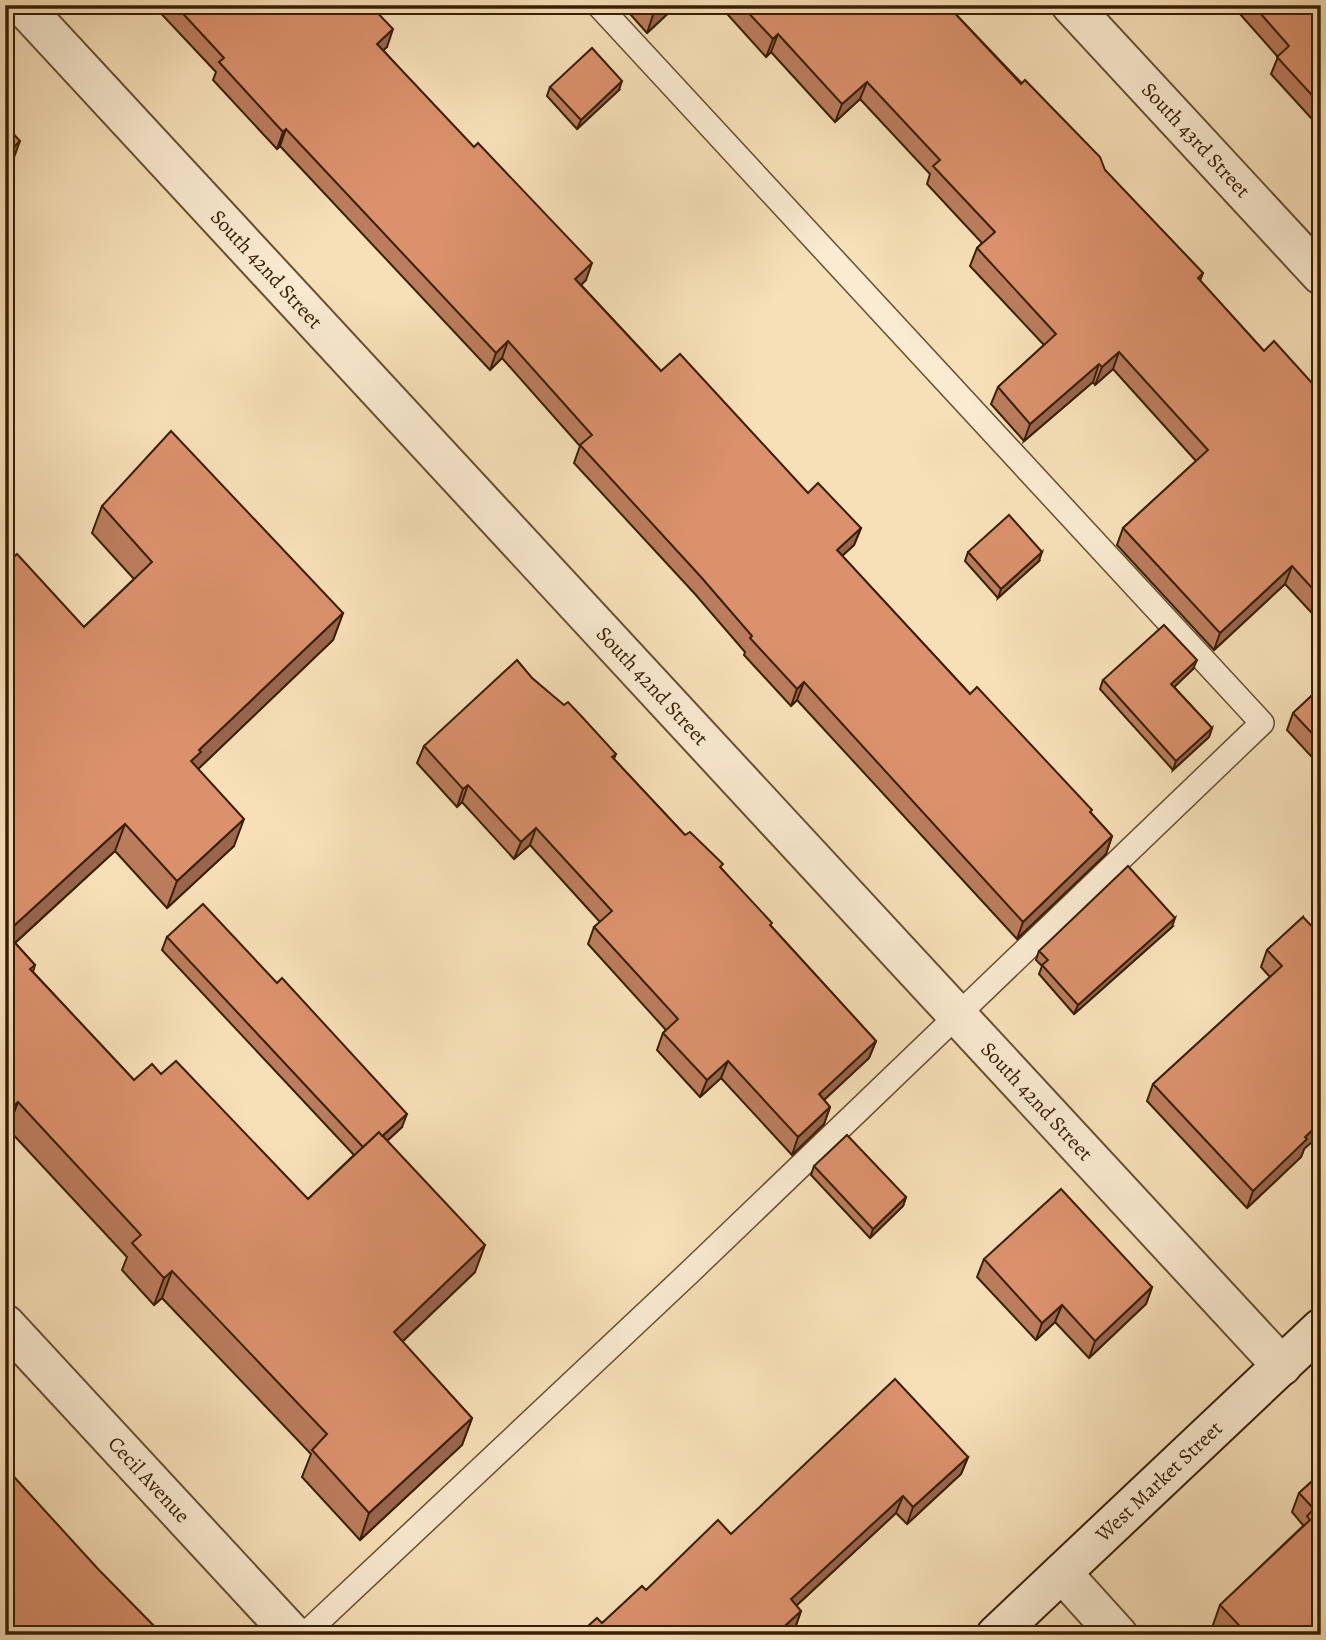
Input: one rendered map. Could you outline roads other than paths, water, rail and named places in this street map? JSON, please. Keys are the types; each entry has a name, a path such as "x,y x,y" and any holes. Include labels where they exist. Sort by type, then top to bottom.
{"street":[{"name":"South 42nd Street","path":"22,5 1282,1366"},
{"name":"South 43rd Street","path":"1071,5 1321,275"},
{"name":"Cecil Avenue","path":"5,1324 293,1635"},
{"name":"West Market Street","path":"996,1635 1321,1328"},
{"path":"1062,1573 1118,1635"}],"lane":[{"path":"304,1635 691,1271 1262,723 598,5"}]}
